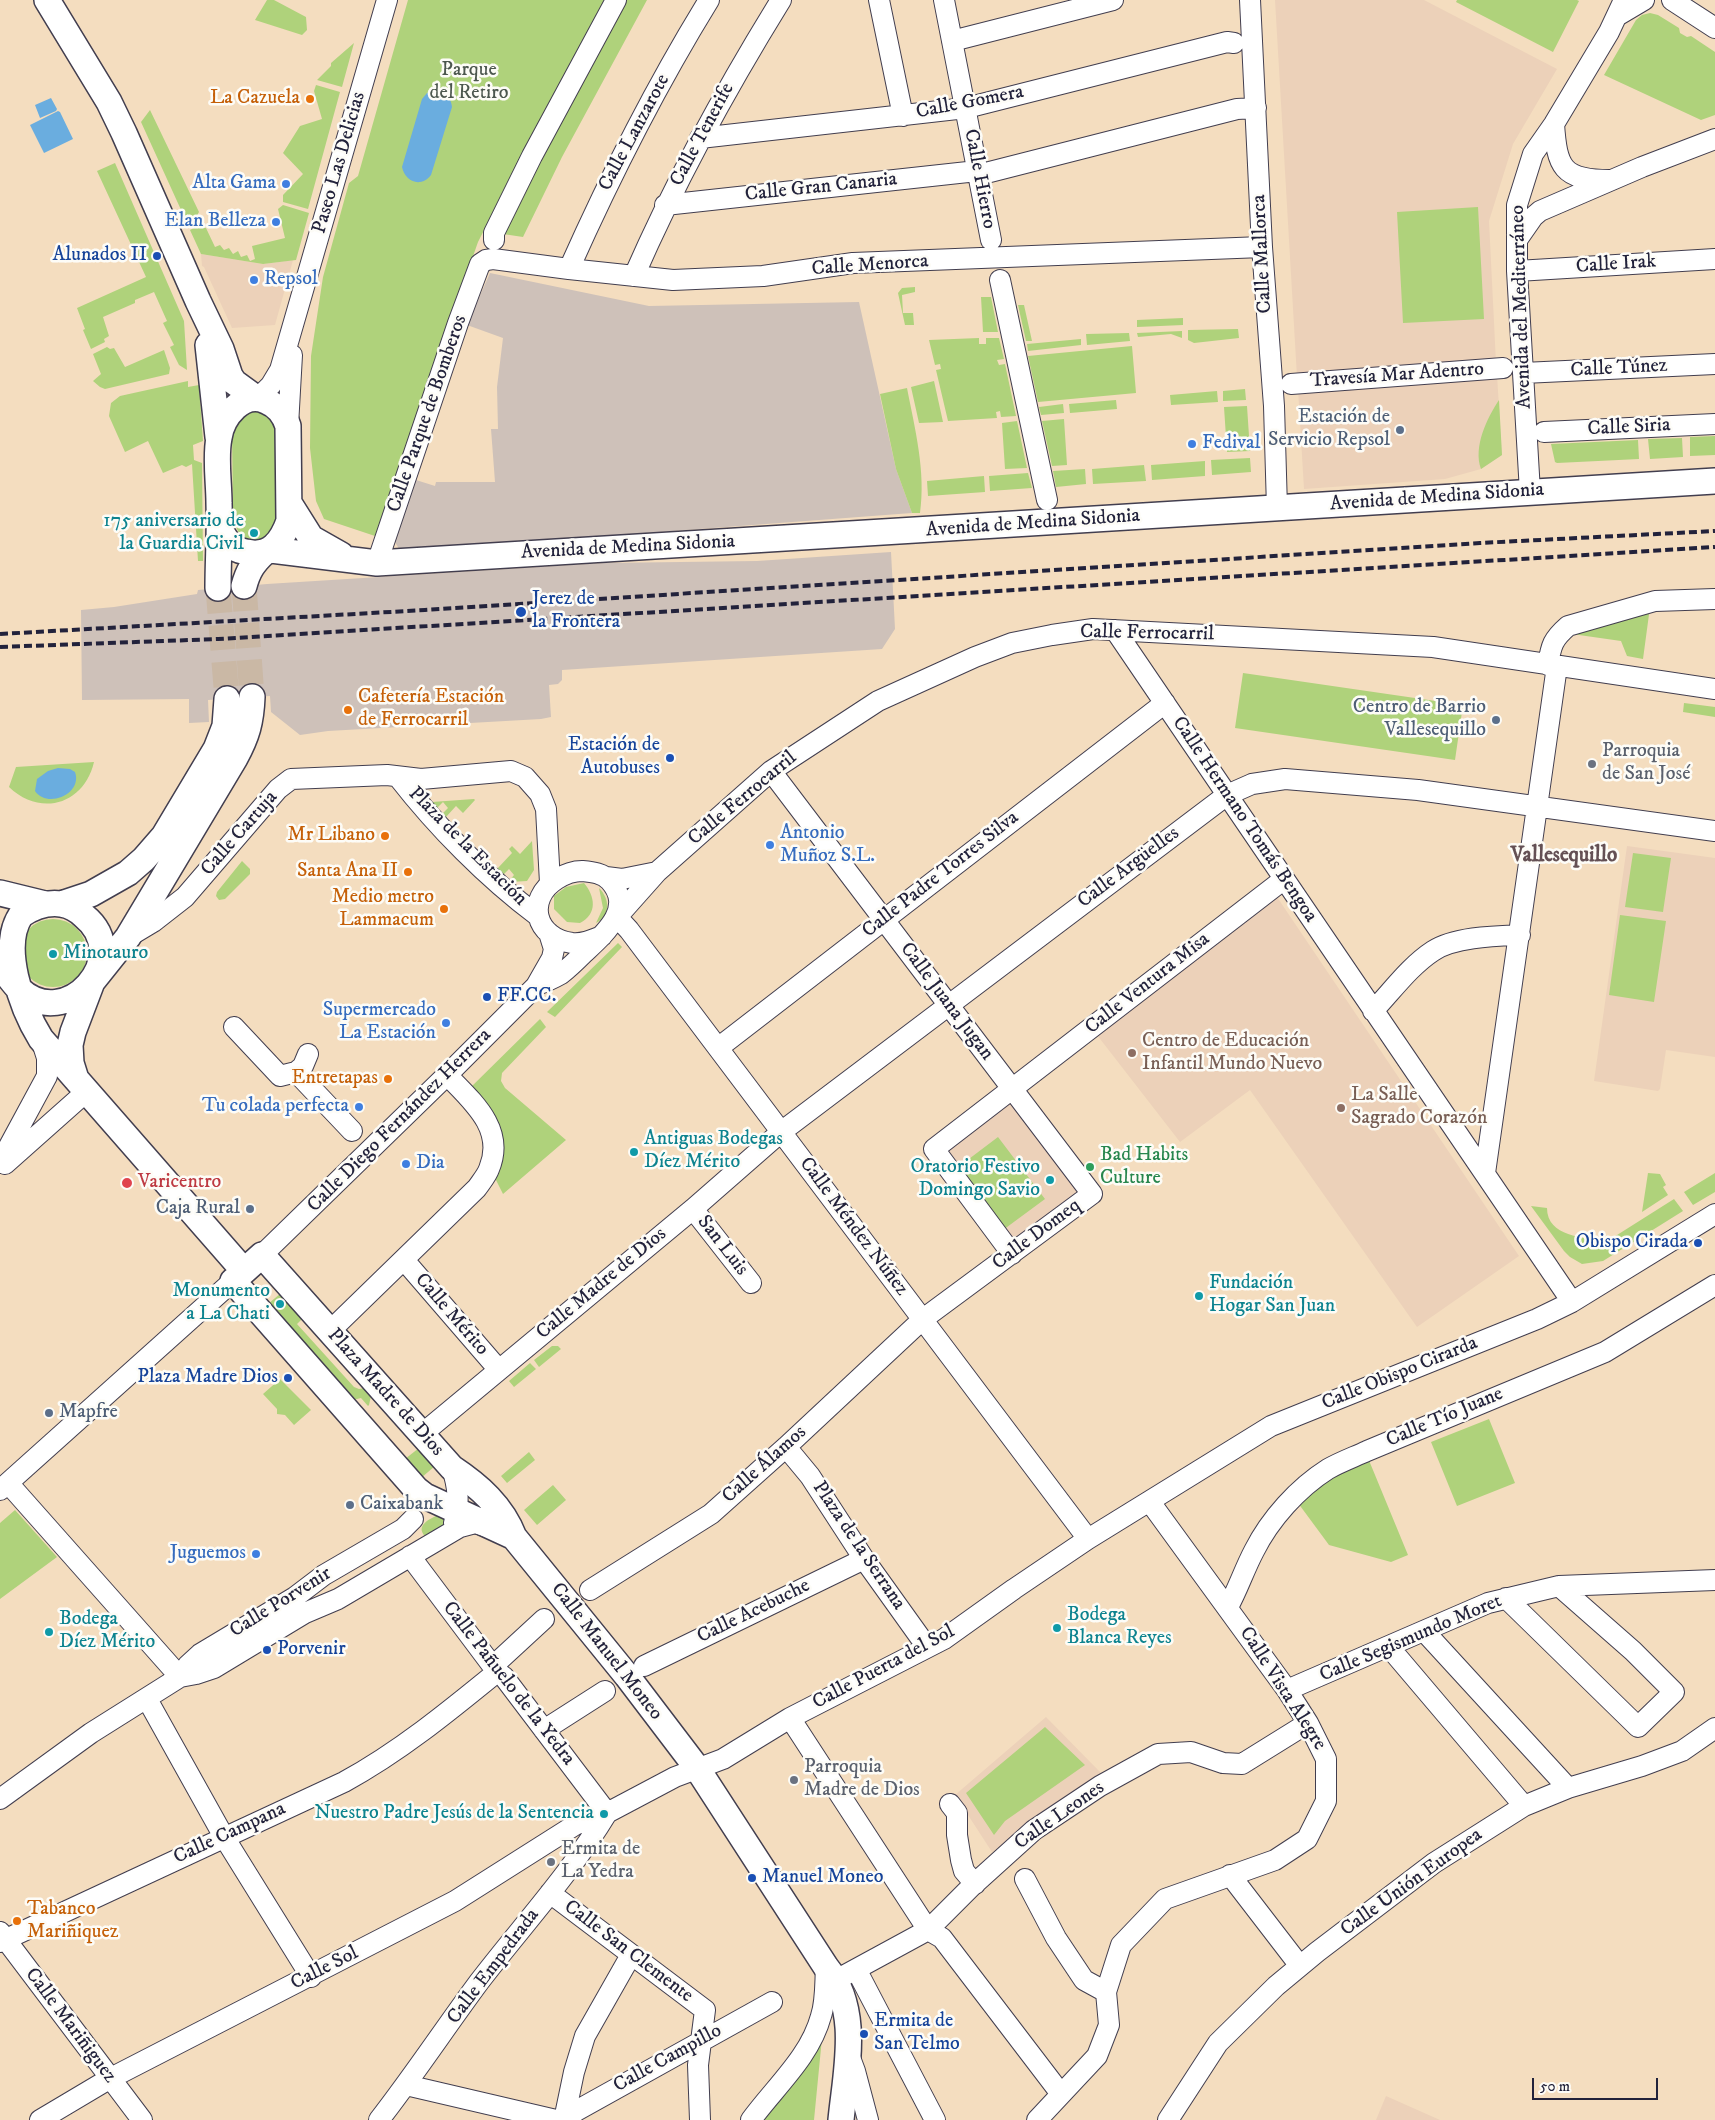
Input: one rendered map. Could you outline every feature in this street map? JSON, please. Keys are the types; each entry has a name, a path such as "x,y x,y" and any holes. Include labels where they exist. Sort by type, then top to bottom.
{"main road":[{"path":"47,0 108,102 124,133 198,302 221,349 230,376 234,382 257,398 276,407 284,415 288,426 288,521 285,533 268,551 255,561 247,573 244,586"},
{"path":"198,302 211,363 218,438 220,530 218,588"},
{"path":"218,438 223,423 232,410 242,401 257,398"},
{"name":"Avenida de Medina Sidonia","path":"220,530 229,544 240,551 251,554 268,551 377,563 1715,481"},
{"name":"Avenida de Medina Sidonia","path":"288,503 311,538 350,559"},
{"name":"Calle Cartuja","path":"82,1087 71,1063 70,1045 92,982 128,937 246,737 251,718 252,697"},
{"path":"0,893 53,904 77,910 90,920 98,935 102,951 100,967 92,982 80,994 65,1001 49,1002 33,999 20,990 3,971 4,947 8,932 17,919 30,909 53,904 97,891 128,873 144,859 164,836 216,749 225,726 226,699"},
{"name":"Plaza Madre de Dios","path":"3,971 41,1039 238,1276 420,1493 441,1494 451,1484 452,1468 262,1254"},
{"path":"238,1276 262,1254"},
{"path":"420,1493 453,1522 506,1533 508,1523 495,1503 472,1482 452,1468"},
{"name":"Calle Manuel Moneo","path":"506,1533 627,1676 697,1768 839,1972 850,2033 841,2120"}],"street":[{"name":"Paseo Las Delicias","path":"257,398 276,378 294,326 387,0"},
{"path":"494,240 494,233 532,156 616,0"},
{"name":"Calle Lanzarote","path":"569,269 612,172 709,0"},
{"name":"Calle Tenerife","path":"634,276 665,205 700,138 781,0"},
{"path":"879,0 902,116"},
{"name":"Calle Hierro","path":"944,0 991,240"},
{"path":"952,41 1113,0"},
{"name":"Calle Mallorca","path":"1250,0 1262,247 1274,406 1277,508"},
{"path":"1614,12 1644,0"},
{"path":"1672,0 1715,28"},
{"name":"Avenida del Mediterráneo","path":"1530,492 1517,271 1516,205 1523,180 1534,154 1554,124 1614,12"},
{"name":"Calle Gomera","path":"700,138 966,108 1227,42 1234,42"},
{"name":"Calle Gran Canaria","path":"665,205 978,173 1238,109 1256,108"},
{"path":"1554,124 1556,153 1564,168 1577,177 1593,180 1611,180"},
{"path":"1517,240 1533,217 1540,211 1611,180 1715,139"},
{"name":"Calle Menorca","path":"480,264 486,260 493,259 673,280 763,276 852,263 1262,247"},
{"name":"Calle Irak","path":"1517,271 1715,259"},
{"name":"Calle Parque de Bomberos","path":"377,563 480,264"},
{"path":"1000,280 1047,500"},
{"name":"Paseo Las Delicias","path":"288,426 294,326"},
{"name":"Calle Túnez","path":"1523,373 1715,364"},
{"name":"Travesía Mar Adentro","path":"1291,384 1502,368"},
{"name":"Calle Siria","path":"1544,432 1715,424"},
{"path":"1485,1173 1538,806 1553,666 1550,647 1557,635 1568,626 1655,601 1715,599"},
{"name":"Calle Ferrocarril","path":"617,917 657,872 771,771 878,701 975,657 1012,643 1052,634 1094,629 1433,647 1715,689"},
{"name":"Calle Hermano Tomás Bengoa","path":"1114,630 1572,1302"},
{"name":"Calle Padre Torres Silva","path":"718,1048 1165,703"},
{"name":"Plaza de la Estación","path":"398,778 420,779 511,771 525,777 540,794 546,810 550,883"},
{"name":"Calle Juana Jugan","path":"771,771 1012,1089"},
{"name":"Calle Cartuja","path":"128,937 153,922 185,897 278,789 291,779 387,775 398,778"},
{"name":"Plaza de la Estación","path":"398,778 416,800 506,892 538,916"},
{"name":"Calle Argüelles","path":"781,1132 1227,795 1252,784 1285,779 1418,790 1715,831"},
{"path":"606,877 614,886 619,905 617,917 602,936 587,942 574,943 561,940 549,933 538,916 538,904 542,892 550,883 564,874 578,871 593,872 606,877 622,879 657,872"},
{"name":"Calle Ventura Misa","path":"1012,1254 934,1149 1283,880"},
{"name":"Calle Méndez Núñez","path":"617,917 629,930 1088,1539"},
{"name":"Calle Diego Fernández Herrera","path":"262,1254 447,1076 536,986 552,958 554,949 549,933"},
{"path":"1373,1011 1420,961 1434,950 1478,938 1520,935"},
{"name":"Calle Diego Fernández Herrera","path":"536,986 562,973 602,936"},
{"path":"234,1027 280,1076 296,1072 302,1066 308,1054"},
{"path":"0,1163 47,1076 47,1058 41,1039"},
{"path":"296,1072 352,1132"},
{"name":"Calle Mérito","path":"330,1331 477,1188 489,1169 494,1147 491,1128 480,1110 447,1076"},
{"path":"0,1169 82,1087"},
{"name":"Calle Domeq","path":"923,1319 1092,1194 1012,1089"},
{"name":"Calle Madre de Dios","path":"422,1434 693,1208 781,1132"},
{"name":"San Luis","path":"693,1208 751,1283"},
{"name":"Calle Obispo Cirarda","path":"1088,1539 1271,1426 1537,1319 1572,1302 1715,1214"},
{"name":"Calle Mérito","path":"404,1260 499,1370"},
{"path":"180,1677 4,1487 238,1276"},
{"name":"Calle Tío Juane","path":"1228,1608 1254,1550 1282,1510 1304,1487 1328,1469 1605,1352 1715,1285"},
{"name":"Calle Álamos","path":"590,1590 711,1514 923,1319"},
{"name":"Plaza de la Serrana","path":"786,1447 810,1476 864,1559 927,1647"},
{"path":"452,1468 458,1486 453,1522"},
{"path":"406,1558 420,1493"},
{"name":"Calle Vista Alegre","path":"1037,2120 1097,2056 1109,2025 1106,1992 1121,1945 1165,1899 1276,1860 1307,1839 1326,1801 1326,1759 1308,1723 1287,1690 1150,1502"},
{"name":"Calle Porvenir","path":"180,1677 188,1664 200,1654 296,1597 324,1575 403,1529 413,1519"},
{"name":"Calle Porvenir","path":"0,1799 92,1733 180,1677 214,1668 305,1613 338,1598 406,1558 453,1522"},
{"path":"390,1537 398,1542 404,1550 406,1558"},
{"name":"Calle Puerta del Sol","path":"607,1813 675,1777 723,1758 790,1718 944,1639 1088,1539"},
{"name":"Calle Pañuelo de la Yedra","path":"406,1558 495,1669 504,1677 607,1813"},
{"name":"Calle Acebuche","path":"644,1666 864,1559"},
{"name":"Calle Segismundo Moret","path":"1287,1690 1488,1602 1559,1586 1715,1580"},
{"path":"1506,1598 1638,1727 1674,1692 1633,1652 1559,1586"},
{"path":"495,1669 544,1619"},
{"path":"1424,1631 1568,1788"},
{"path":"1388,1647 1524,1806"},
{"name":"Calle Campana","path":"2,1938 371,1768 441,1718 495,1669"},
{"path":"544,1730 604,1691"},
{"path":"147,1699 224,1837 311,1977"},
{"path":"790,1718 928,1930 942,1938 1061,2094"},
{"name":"Calle Leones","path":"839,1972 928,1930 1034,1830 1100,1786 1158,1754 1192,1752 1223,1763 1242,1764 1308,1723"},
{"name":"Calle Unión Europea","path":"1168,2120 1218,2043 1276,1986 1434,1863 1524,1806 1568,1788 1642,1766 1682,1751 1715,1728"},
{"path":"950,1804 957,1813 957,1835 964,1871 975,1884"},
{"name":"Calle Sol","path":"40,2120 109,2079 311,1977 455,1901 575,1825 607,1813"},
{"name":"Calle Empedrada","path":"379,2120 479,1983 584,1851 607,1813"},
{"path":"567,1830 584,1851"},
{"path":"1230,1875 1300,1966"},
{"path":"1025,1880 1056,1938 1084,1980 1106,1992"},
{"name":"Calle San Clemente","path":"550,1893 705,2010 701,2041"},
{"name":"Calle Mariñiguez","path":"2,1938 142,2120"},
{"path":"565,2120 574,2072 585,2036 632,1955"},
{"path":"751,2120 808,2049 839,1972"},
{"path":"839,1972 935,2120"},
{"name":"Calle Campillo","path":"565,2120 576,2111 772,2002"},
{"path":"700,2120 698,2066 701,2041"},
{"path":"848,2053 855,2071 868,2120"},
{"path":"406,2085 556,2120"}],"shaded area":[{"path":"1275,0 1424,0 1557,69 1513,144 1489,221 1496,363 1297,377"},
{"path":"201,254 263,264 293,260 275,325 232,328 202,266"},
{"path":"490,273 649,306 859,302 896,469 912,513 567,539 514,541 513,543 399,549 395,542 416,480 435,486 436,482 495,482 491,429 498,429 497,387 503,338 467,325"},
{"name":"Estación de Servicio Repsol","path":"1497,375 1502,455 1481,469 1445,479 1304,489 1298,389"},
{"name":"Jerez de la Frontera","path":"891,552 895,629 882,649 562,670 562,680 558,684 549,685 551,717 541,719 328,731 300,735 271,712 270,696 208,700 209,722 189,723 189,699 82,700 81,610 114,607 197,594 198,590 267,584 604,563 757,561"},
{"path":"1627,846 1715,858 1715,1057 1666,1050 1660,1089 1658,1091 1594,1081"},
{"name":"La Salle Sagrado Corazón","path":"1277,897 1519,1256 1417,1327 1250,1090 1180,1142 1097,1035"},
{"path":"1010,1102 1078,1191 1012,1242 945,1153"},
{"path":"1046,1717 1102,1774 992,1852 955,1795"},
{"path":"1386,2096 1440,2120 1376,2120"}],"green space":[{"path":"267,0 274,0 306,17 307,30 302,35 255,20"},
{"name":"Parque del Retiro","path":"408,0 605,0 523,153 478,242 375,536 324,519 316,501 310,448 311,356 323,277 349,183 358,176"},
{"path":"626,0 647,0 562,157 523,237 503,234 545,149"},
{"path":"1457,0 1579,1 1553,52 1456,2"},
{"path":"1650,13 1658,15 1679,28 1680,33 1687,37 1691,36 1715,52 1715,115 1701,120 1604,75 1636,20 1642,15"},
{"path":"354,43 342,87 317,80 331,66 331,63"},
{"path":"316,85 340,92 308,209 283,202 283,195 303,174 283,153 300,126 322,119 314,91"},
{"path":"150,110 199,212 195,219 187,223 141,122"},
{"path":"115,163 184,321 187,370 179,365 170,347 174,345 163,323 167,321 154,292 135,300 135,303 103,317 109,336 104,339 105,342 91,349 83,330 85,329 77,308 146,277 97,171"},
{"path":"283,205 309,213 296,260 263,264 201,254 190,230 198,226 206,228 215,247 220,245 224,250 229,248 233,254 238,251 241,257 247,255 250,261 255,259 252,246 285,238 278,209"},
{"path":"1478,207 1484,319 1403,323 1397,212"},
{"path":"915,287 915,292 902,295 903,313 913,313 914,325 905,325 898,293 902,288"},
{"path":"981,297 991,297 998,332 983,332"},
{"path":"1018,305 1024,305 1032,341 1026,341"},
{"path":"1183,318 1183,325 1137,327 1137,320"},
{"path":"1238,329 1239,338 1194,343 1188,340 1188,330"},
{"path":"1182,331 1182,338 1171,334 1138,337 1137,333"},
{"path":"1129,333 1130,341 1087,345 1086,334"},
{"path":"979,338 979,344 986,344 986,338 999,338 1004,359 997,360 999,365 1005,364 1016,416 1001,417 1000,411 996,412 997,418 948,421 936,370 941,369 940,364 935,365 929,340"},
{"path":"1081,339 1081,345 1028,351 1027,344"},
{"path":"1132,346 1136,393 1038,402 1028,356"},
{"path":"107,347 110,349 114,348 125,367 164,350 170,368 169,374 105,389 100,387 93,381 101,374 93,354"},
{"path":"188,381 188,387 199,385 203,441 193,445 194,460 202,463 203,561 198,561 192,464 186,467 182,465 163,473 148,441 125,452 109,416 111,403 120,396"},
{"path":"934,381 943,422 919,423 911,387"},
{"path":"907,388 921,466 920,513 912,513 896,469 880,394"},
{"path":"1245,389 1246,400 1223,401 1223,391"},
{"path":"1217,391 1218,402 1171,405 1170,395"},
{"path":"1116,400 1117,409 1070,413 1069,404"},
{"path":"1499,400 1502,455 1481,469 1479,451 1482,433"},
{"path":"1063,404 1064,413 1041,415 1039,407"},
{"path":"1247,406 1250,451 1227,452 1224,407"},
{"path":"260,410 277,422 280,521 273,535 254,542 240,535 233,521 232,431 243,413"},
{"path":"1064,419 1067,465 1052,466 1042,421"},
{"path":"1017,421 1027,468 1005,469 1002,423"},
{"path":"1715,436 1715,455 1690,456 1690,437"},
{"path":"1682,438 1683,457 1650,459 1648,439"},
{"path":"1638,440 1639,459 1557,463 1555,462 1551,444"},
{"path":"1250,458 1251,472 1212,475 1211,460"},
{"path":"1205,461 1205,476 1152,480 1151,465"},
{"path":"1144,465 1146,481 1093,484 1092,469"},
{"path":"1085,469 1086,484 1056,487 1053,471"},
{"path":"1028,473 1032,488 990,491 989,476"},
{"path":"984,476 985,492 928,496 927,481"},
{"path":"1650,607 1643,659 1627,656 1621,641 1565,633"},
{"path":"1243,673 1463,705 1455,760 1235,728"},
{"path":"1684,703 1715,707 1715,717 1683,712"},
{"path":"94,762 89,777 81,788 71,797 59,802 47,804 34,802 21,796 9,787 16,767"},
{"path":"474,799 463,813 456,806 446,817 443,813 448,808 443,802 437,808 432,802"},
{"path":"532,841 534,870 527,881 510,882 514,875 509,869 503,875 497,869 512,853 509,849 512,846 520,854"},
{"path":"1633,853 1671,858 1663,912 1625,907"},
{"path":"242,861 250,869 250,874 225,899 219,900 216,896 217,892"},
{"path":"584,883 591,893 593,904 590,915 580,923 567,922 554,909 554,896 566,887"},
{"path":"599,888 603,892 607,907 604,916 596,923 603,908"},
{"path":"1620,915 1666,921 1654,1002 1609,995"},
{"path":"53,919 66,922 77,929 84,940 87,953 84,966 77,977 66,984 53,987 40,984 29,977 22,966 19,953 22,940 29,929 40,922"},
{"path":"618,943 622,947 555,1017 547,1012"},
{"path":"540,1019 546,1027 502,1073 501,1081 505,1088 566,1140 503,1194 494,1176 469,1089"},
{"path":"998,1137 1045,1199 1003,1230 957,1168"},
{"path":"1648,1173 1660,1174 1666,1185 1663,1187 1668,1195 1642,1212"},
{"path":"1715,1173 1715,1192 1693,1205 1684,1192"},
{"path":"1674,1199 1683,1211 1603,1261 1582,1264 1564,1251 1531,1206 1547,1208 1553,1225 1568,1234 1606,1242"},
{"path":"281,1293 303,1318 297,1324 354,1387 364,1388 371,1396 368,1406 361,1398 353,1400 268,1304"},
{"path":"552,1346 558,1346 561,1349 539,1367 534,1360"},
{"path":"530,1363 536,1369 514,1387 509,1381"},
{"path":"280,1379 311,1410 294,1425 285,1415 277,1414 277,1409 263,1394"},
{"path":"1489,1419 1515,1483 1457,1506 1431,1442"},
{"path":"419,1448 435,1466 421,1478 405,1459"},
{"path":"529,1452 535,1460 507,1483 501,1476"},
{"path":"1368,1458 1408,1555 1391,1562 1329,1545 1298,1503 1323,1482"},
{"path":"553,1485 566,1500 537,1525 524,1510"},
{"path":"15,1510 57,1557 0,1599 0,1523"},
{"path":"439,1515 445,1516 448,1523 425,1536 422,1529 425,1523"},
{"path":"1045,1727 1085,1765 1005,1821 994,1835 966,1793"},
{"path":"822,2038 814,2120 758,2120"}],"water":[{"path":"435,90 447,95 452,107 431,175 423,181 414,182 406,176 402,167 422,99 427,93"},
{"path":"51,98 57,109 56,111 40,118 35,105"},
{"path":"58,111 73,139 44,153 30,125"},
{"path":"58,768 70,769 75,772 76,780 74,787 63,796 55,799 47,799 40,796 35,791 37,779 48,771"}],"tunnel":[{"path":"244,586 252,697"},
{"path":"218,588 227,699"}],"railway":[{"path":"0,634 425,610 1480,543 1715,531"},
{"path":"0,647 218,639 1715,547"}],"place":[{"name":"La Cazuela","path":"310,99"},
{"name":"Alta Gama","path":"286,184"},
{"name":"Elan Belleza","path":"276,222"},
{"name":"Alunados II","path":"157,256"},
{"name":"Repsol","path":"254,280"},
{"name":"Estación de Servicio Repsol","path":"1400,430"},
{"name":"Fedival","path":"1192,444"},
{"name":"175 aniversario de la Guardia Civil","path":"254,533"},
{"name":"Jerez de la Frontera","path":"521,612"},
{"name":"Cafetería Estación de Ferrocarril","path":"348,710"},
{"name":"Centro de Barrio Vallesequillo","path":"1496,720"},
{"name":"Estación de Autobuses","path":"670,758"},
{"name":"Parroquia de San José","path":"1592,764"},
{"name":"Mr Libano","path":"385,836"},
{"name":"Antonio Muñoz S.L.","path":"770,845"},
{"name":"Santa Ana II","path":"408,872"},
{"name":"Medio metro Lammacum","path":"444,909"},
{"name":"Minotauro","path":"53,954"},
{"name":"FF.CC.","path":"487,997"},
{"name":"Supermercado La Estación","path":"446,1023"},
{"name":"Centro de Educación Infantil Mundo Nuevo","path":"1132,1053"},
{"name":"Entretapas","path":"388,1079"},
{"name":"Tu colada perfecta","path":"359,1107"},
{"name":"La Salle Sagrado Corazón","path":"1341,1108"},
{"name":"Antiguas Bodegas Díez Mérito","path":"634,1152"},
{"name":"Dia","path":"406,1164"},
{"name":"Bad Habits Culture","path":"1090,1167"},
{"name":"Oratorio Festivo Domingo Savio","path":"1050,1180"},
{"name":"Varicentro","path":"127,1183"},
{"name":"Caja Rural","path":"250,1209"},
{"name":"Obispo Cirada","path":"1698,1243"},
{"name":"Fundación Hogar San Juan","path":"1199,1296"},
{"name":"Monumento a La Chati","path":"280,1304"},
{"name":"Plaza Madre Dios","path":"288,1378"},
{"name":"Mapfre","path":"49,1413"},
{"name":"Caixabank","path":"350,1505"},
{"name":"Juguemos","path":"256,1554"},
{"name":"Bodega Blanca Reyes","path":"1057,1628"},
{"name":"Bodega Díez Mérito","path":"49,1632"},
{"name":"Porvenir","path":"267,1650"},
{"name":"Parroquia Madre de Dios","path":"794,1780"},
{"name":"Nuestro Padre Jesús de la Sentencia","path":"604,1814"},
{"name":"Ermita de La Yedra","path":"551,1862"},
{"name":"Manuel Moneo","path":"752,1878"},
{"name":"Tabanco Mariñiquez","path":"17,1921"},
{"name":"Ermita de San Telmo","path":"864,2034"}],"district":[{"name":"Vallesequillo","path":"1564,857"}]}
